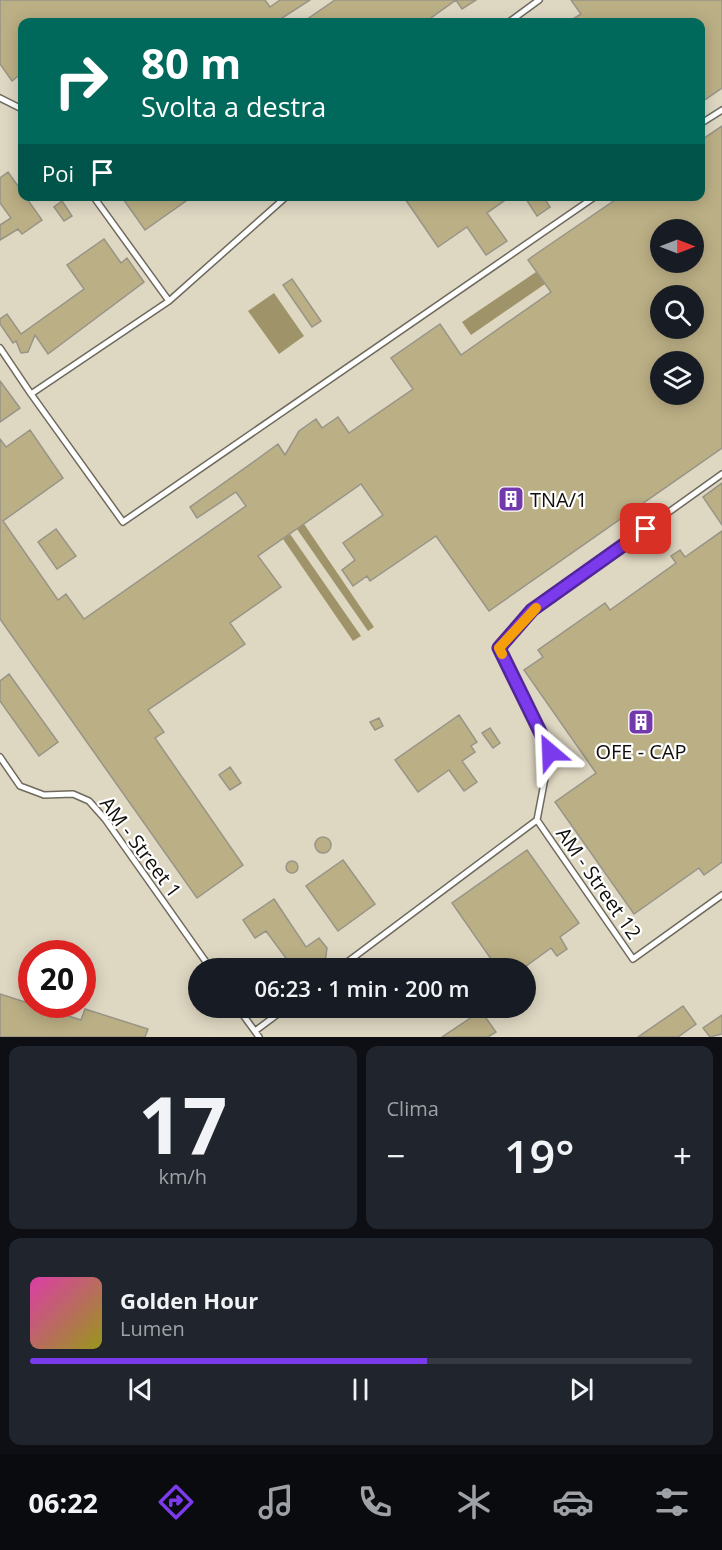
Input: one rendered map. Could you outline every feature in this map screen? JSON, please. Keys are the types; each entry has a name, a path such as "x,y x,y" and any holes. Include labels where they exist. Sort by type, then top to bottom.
{"lane":[{"path":"514,18 539,0"},
{"path":"0,98 18,107"},
{"path":"705,121 722,110"},
{"path":"97,201 169,301"},
{"path":"31,394 169,301 282,201"},
{"path":"0,348 123,522 589,201"},
{"path":"537,820 550,752 499,648 532,610 722,474"},
{"name":"AM - Street 1","path":"0,757 20,786 44,795 73,794 89,801 105,819 203,958"},
{"name":"AM - Street 12","path":"353,958 537,820 633,958 722,895"},
{"path":"245,1018 259,1037"},
{"path":"255,1031 273,1018"}],"shaded area":[{"path":"0,0 722,0 722,1037 0,1037"},
{"path":"536,272 545,284 471,335 462,322"},
{"path":"274,293 304,336 279,354 248,311"},
{"path":"304,524 374,627 368,631 297,529"},
{"path":"290,534 361,636 353,641 283,539"}],"building":[{"path":"0,0 265,0 270,7 280,0 310,0 282,18 18,18 18,76 12,81 0,64"},
{"path":"335,0 456,0 431,18 309,18"},
{"path":"456,0 476,0 462,9"},
{"path":"571,0 722,0 722,88 705,100 705,18 574,18 581,14"},
{"name":"TNA/1","path":"722,126 722,448 489,611 436,536 370,581 367,576 353,586 342,570 355,560 343,543 383,515 361,484 258,556 281,587 230,623 245,644 148,710 164,732 155,738 243,865 197,898 0,619 0,439 6,447 30,430 63,478 3,521 58,600 66,594 84,619 246,506 236,492 197,518 190,507 278,444 285,455 299,431 316,419 322,428 338,417 349,433 413,389 391,358 440,324 461,355 551,292 528,260 614,201 705,201 705,138"},
{"path":"8,172 18,186 18,201 29,201 42,220 22,234 18,229 0,240 0,225 11,218 0,203 0,178"},
{"path":"62,201 72,216 64,221 54,207"},
{"path":"125,201 186,201 145,230"},
{"path":"406,201 504,201 487,213 507,241 486,255 467,227 438,247"},
{"path":"527,201 546,201 550,207 537,216"},
{"path":"104,239 121,263 127,258 144,282 48,354 35,335 28,352 21,353 16,341 13,343 0,324 0,319 7,314 21,334 84,289 67,265"},
{"path":"292,279 321,321 312,327 283,285"},
{"path":"0,381 20,408 0,422"},
{"path":"722,483 722,525 703,497"},
{"path":"56,529 76,556 57,569 38,542"},
{"name":"OFE - CAP","path":"722,531 722,862 704,875 699,868 634,914 555,802 596,773 524,670 543,657 538,650 605,603 610,610 676,563 671,556 680,550 685,557"},
{"path":"9,674 58,742 39,756 0,701 0,681"},
{"path":"459,715 477,742 471,746 475,752 462,761 477,782 464,791 449,770 418,792 395,760"},
{"path":"379,718 383,726 375,730 370,722"},
{"path":"490,728 500,743 493,748 482,733"},
{"path":"230,767 241,783 230,790 219,775"},
{"path":"320,837 326,837 331,845 329,851 320,853 315,848 315,842"},
{"path":"527,850 579,923 560,937 567,949 557,956 551,948 536,959 490,958 452,903"},
{"path":"343,860 375,904 338,931 306,886"},
{"path":"292,861 298,867 292,873 286,867"},
{"path":"274,899 306,947 319,938 327,948 326,958 286,958 266,931 255,938 243,920"},
{"path":"0,994 18,1000 18,1018 75,1018 81,1020 82,1018 96,1018 96,1012 148,1029 145,1037 0,1037"},
{"path":"683,1006 696,1024 678,1037 638,1037"},
{"path":"722,1015 722,1034 710,1037 703,1028"},
{"path":"470,1018 486,1018 496,1032 488,1037 442,1037"}],"slow traffic":[{"path":"502,654 499,648 536,608"}],"place":[{"name":"TNA/1","path":"511,499"},
{"name":"OFE - CAP","path":"641,722"}],"route":[{"path":"550,752 499,648 532,610 646,529"}]}
